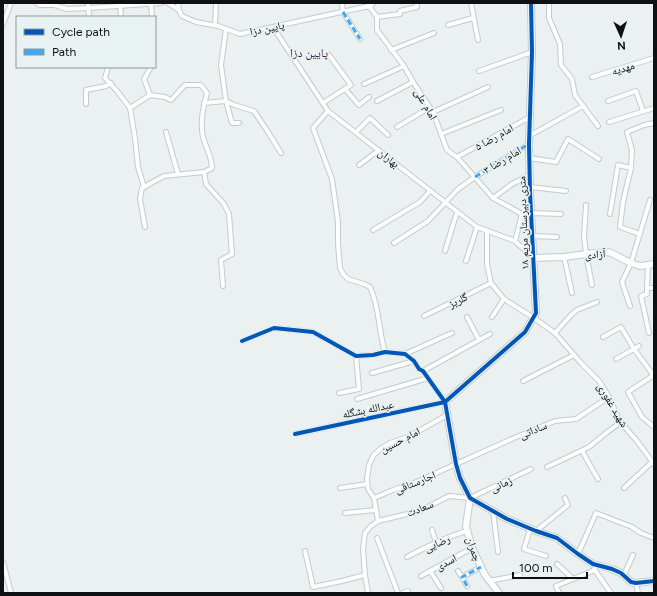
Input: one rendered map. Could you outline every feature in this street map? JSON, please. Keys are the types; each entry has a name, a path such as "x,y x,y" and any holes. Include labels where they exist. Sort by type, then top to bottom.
{"street":[{"path":"3,24 11,3"},
{"path":"37,3 40,5 54,5 67,9 161,3"},
{"path":"88,3 88,16"},
{"path":"151,3 152,16"},
{"name":"پایین دزا","path":"168,3 178,10 182,16 196,22 215,25 240,34 371,5"},
{"path":"178,3 178,10"},
{"path":"215,25 216,3"},
{"path":"342,3 343,12 360,39"},
{"path":"377,17 400,14 400,12 417,7 416,3"},
{"path":"471,3 478,40"},
{"name":"۱۸ متری دبیرستان مریم","path":"531,3 532,52 529,158 536,313 534,318"},
{"path":"549,3 550,18 560,44 561,65 572,79 575,95 598,126"},
{"name":"امام علی","path":"371,5 377,17 377,30 404,66 429,108 433,112 447,150 457,157 492,197 522,214 515,242"},
{"path":"120,6 121,16"},
{"path":"448,25 473,18"},
{"name":"بهاران","path":"273,27 328,110 477,227 515,242 533,258"},
{"path":"226,29 221,65 226,101 232,123 239,123"},
{"path":"391,50 434,33"},
{"path":"480,71 532,52"},
{"path":"323,103 351,85 329,55"},
{"name":"مهدیه","path":"592,78 654,59"},
{"path":"364,84 404,66"},
{"path":"108,68 105,78 130,108 138,167 144,187"},
{"path":"150,68 144,79 150,95"},
{"path":"377,101 413,82"},
{"path":"86,104 86,90 106,86 110,83"},
{"path":"130,108 150,95 165,97 171,100 185,85 201,85 207,93 201,120 204,137 212,162 212,168 204,172 164,176 142,188 140,200 145,227"},
{"path":"433,112 488,87"},
{"path":"345,89 359,105 369,97"},
{"path":"608,101 636,91 643,110"},
{"path":"204,103 226,101 254,111 281,152"},
{"path":"529,136 583,106"},
{"path":"397,127 429,108"},
{"path":"609,122 643,110 654,108"},
{"path":"328,110 313,128 332,179 338,222 340,268 348,279 370,287 377,304 381,341 385,352"},
{"path":"441,134 501,110"},
{"name":"امام رضا ۵","path":"457,157 530,117"},
{"path":"356,132 370,118 388,135"},
{"path":"640,234 620,227 623,202 631,168 632,150 627,132 644,125 654,124"},
{"path":"166,132 178,174"},
{"path":"529,158 556,162 568,139 599,159"},
{"name":"امام رضا ۳","path":"394,243 428,222 458,189 529,144"},
{"path":"359,165 379,150"},
{"path":"610,214 618,165 631,168"},
{"path":"204,172 206,184 224,204 229,214 232,254 221,260 223,286"},
{"path":"492,197 512,184 530,175"},
{"path":"530,187 566,191"},
{"path":"373,230 420,202 430,190"},
{"path":"630,306 622,282 631,263 650,200"},
{"path":"586,205 584,236 592,285"},
{"path":"445,251 457,212"},
{"path":"531,213 561,214"},
{"path":"466,261 477,227"},
{"path":"487,232 487,264 491,283"},
{"path":"532,236 557,236"},
{"name":"آزادی","path":"533,258 564,257 609,252 640,266 651,265"},
{"path":"564,257 572,293"},
{"path":"649,333 641,296 647,294 651,265"},
{"name":"شهید غفوری","path":"491,283 504,299 555,333 599,381 621,422 653,462"},
{"name":"گلریز","path":"424,316 491,283"},
{"path":"647,288 654,288"},
{"path":"492,317 504,299"},
{"path":"555,333 570,315 577,310 597,302"},
{"path":"468,317 479,340"},
{"path":"445,402 525,332 534,318"},
{"path":"603,336 621,327 654,376 628,392 642,417 654,427"},
{"path":"242,341 274,328 313,332 356,356 385,352 405,354 452,333"},
{"path":"423,371 490,334"},
{"path":"616,359 638,346"},
{"path":"405,354 414,361 419,369 423,371 445,402 446,415 456,464 460,478 470,498 507,519 557,538 591,563 621,573 631,582 636,583 654,581"},
{"path":"523,381 574,355"},
{"path":"339,393 359,389 356,356"},
{"path":"372,373 414,361"},
{"path":"357,399 428,378"},
{"name":"ساداتی","path":"456,464 555,421 576,419 608,397"},
{"name":"عبدالله بشگله","path":"295,434 445,402"},
{"name":"امام حسین","path":"367,484 369,465 373,456 380,449 390,443 408,437 446,415"},
{"path":"547,467 589,448 621,422"},
{"path":"582,451 598,479"},
{"path":"624,488 653,462"},
{"name":"اجارستاقی","path":"374,498 414,483 456,464"},
{"name":"زمانی","path":"470,498 532,469"},
{"path":"340,488 367,484 368,489 374,498 378,522"},
{"name":"سعادت","path":"365,575 363,549 365,533 371,526 378,522 420,510 449,496 470,498"},
{"name":"چمران","path":"470,498 466,526 472,548 484,575 499,593"},
{"path":"546,556 524,549 533,530 568,505 565,498"},
{"path":"345,513 376,510"},
{"path":"493,511 498,552"},
{"path":"578,554 596,514 632,527 641,533 654,538"},
{"path":"432,530 436,542"},
{"name":"رضایی","path":"407,557 436,542 467,531"},
{"path":"377,538 398,593"},
{"name":"اسدی","path":"421,576 472,548"},
{"path":"305,550 313,587 365,575 368,593"},
{"path":"624,575 633,555"},
{"path":"3,562 11,593"},
{"path":"591,563 611,593"},
{"path":"557,564 573,579"},
{"path":"462,577 481,567"},
{"path":"559,593 556,586 595,570"},
{"path":"430,571 441,588"},
{"path":"458,571 467,586"},
{"path":"490,581 520,575"},
{"path":"636,583 638,593"},
{"path":"402,593 408,591"}],"marked path":[{"path":"343,12 360,39"},
{"path":"475,177 529,144"},
{"path":"467,586 462,577 481,567"}],"cycle path":[{"path":"295,434 445,402 525,332 536,313 529,144 532,52 531,3"},
{"path":"242,341 274,328 313,332 356,356 373,355 385,352 405,354 414,361 419,369 423,371 445,402 456,464 460,478 470,498 507,519 557,538 593,564 621,573 631,582 636,583 654,581"}],"district":[{"name":"پایین دزا","path":"309,53"}]}
